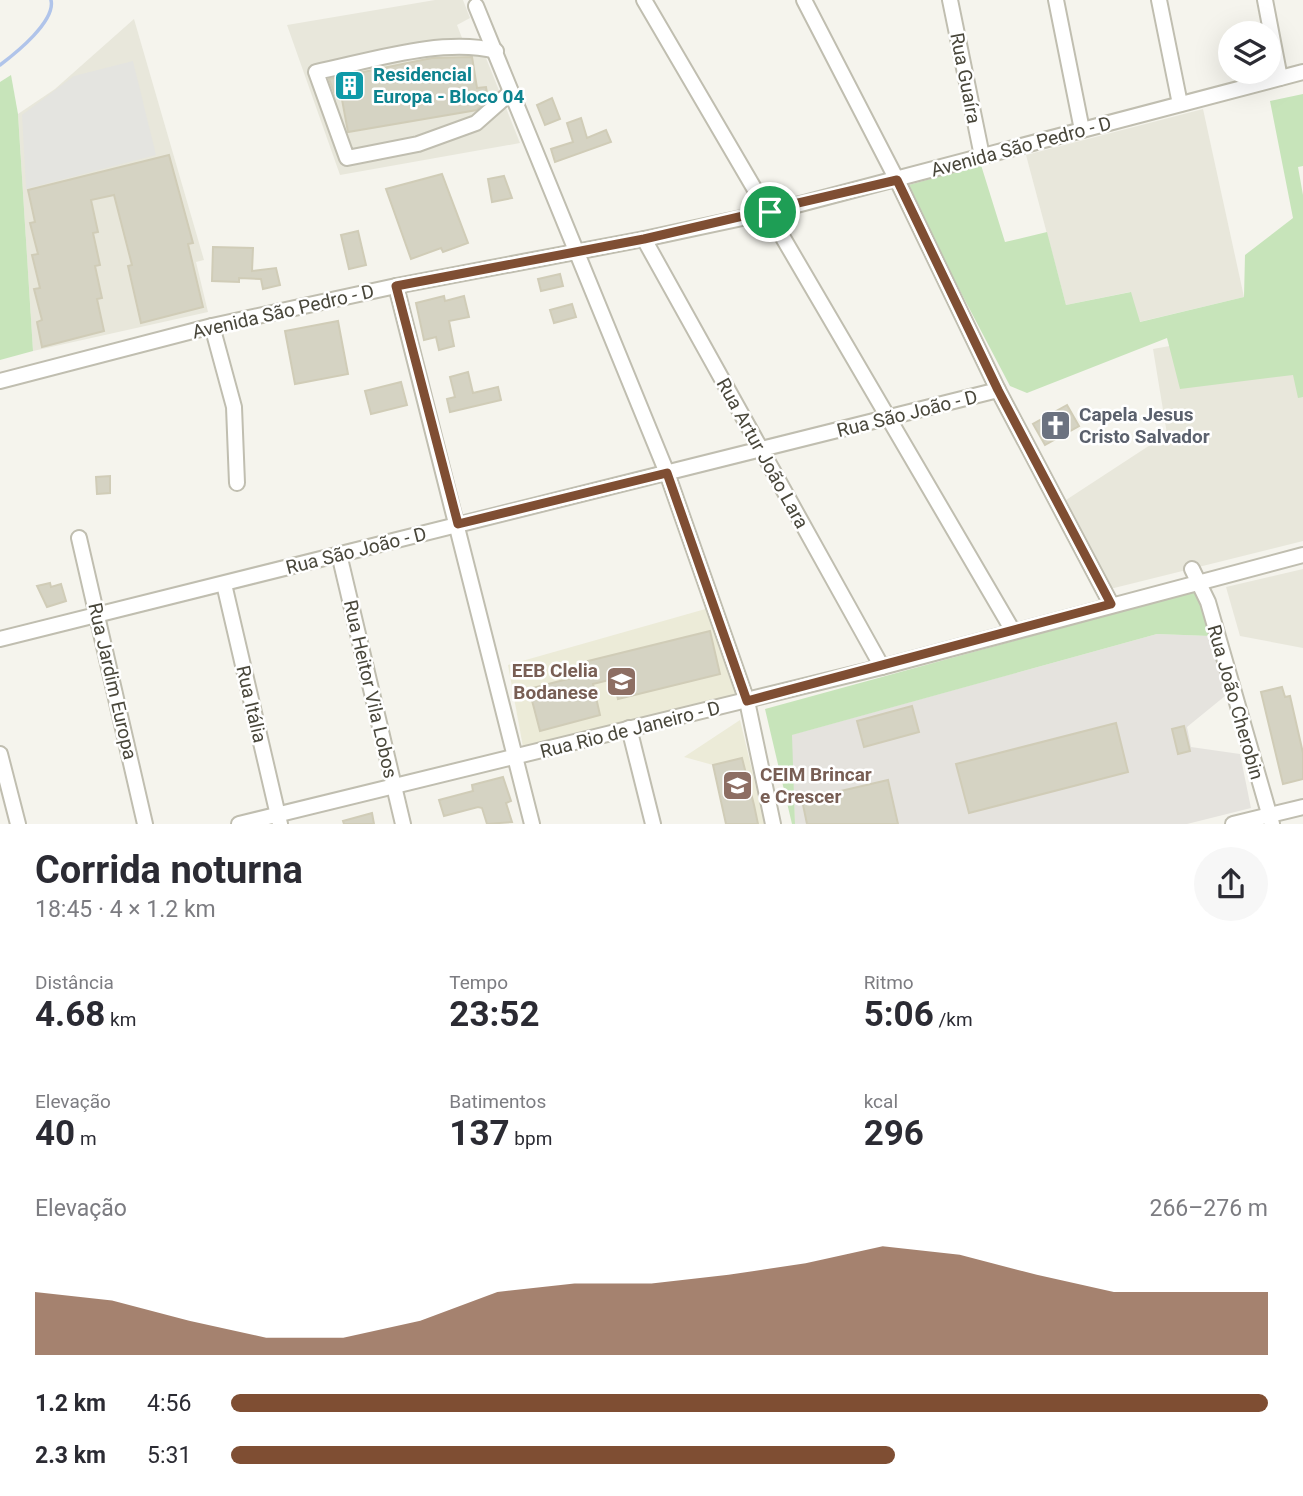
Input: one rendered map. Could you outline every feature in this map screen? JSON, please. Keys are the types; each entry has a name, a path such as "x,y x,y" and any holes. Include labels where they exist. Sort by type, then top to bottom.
{"street":[{"path":"645,0 1013,631"},
{"path":"804,0 897,180 998,390 1111,604"},
{"name":"Rua Guaíra","path":"950,0 982,156"},
{"path":"1056,0 1082,130"},
{"path":"1159,0 1180,104"},
{"path":"1265,0 1269,21"},
{"path":"476,6 667,473 747,701 773,824"},
{"path":"496,51 476,46 447,47 316,72 347,158 418,144 476,123 511,92"},
{"name":"Avenida São Pedro - D","path":"1281,78 1303,72"},
{"name":"Avenida São Pedro - D","path":"0,381 212,326 396,286 770,212 1082,130 1115,127 1180,104 1257,84"},
{"name":"Rua Artur João Lara","path":"644,239 882,667"},
{"path":"396,286 532,824"},
{"path":"212,326 234,407 237,483"},
{"name":"Rua São João - D","path":"0,639 998,390"},
{"name":"Rua Jardim Europa","path":"79,538 99,615 145,824"},
{"name":"Rua Heitor Vila Lobos","path":"340,554 403,824"},
{"name":"Rua Rio de Janeiro - D","path":"239,824 279,819 393,785 882,667 1111,604 1195,575 1303,555"},
{"name":"Rua João Cherobin","path":"1195,575 1208,602 1270,819"},
{"name":"Rua Itália","path":"224,584 279,819"},
{"path":"629,728 653,824"},
{"path":"0,754 18,824"},
{"path":"1233,824 1270,819 1303,807"}],"shaded area":[{"path":"435,0 463,0 470,18 457,25 464,43 480,43 520,143 340,175 287,25"},
{"path":"134,19 204,260 196,262 208,312 33,351 18,114 55,89"},
{"path":"133,61 156,155 26,189 22,115 74,76"},
{"path":"1203,109 1244,297 1139,322 1130,292 1066,305 1026,155"},
{"path":"1303,322 1303,541 1110,589 1066,500 1167,434 1153,349"},
{"path":"1303,569 1303,648 1240,636 1226,587"},
{"name":"EEB Clelia Bodanese","path":"709,608 736,696 523,747 508,665"},
{"path":"1157,634 1210,636 1225,696 1187,727 1191,747 1240,754 1251,808 1187,824 795,824 791,735"},
{"name":"CEIM Brincar e Crescer","path":"740,720 765,824 726,824 713,765 684,757"}],"green space":[{"path":"11,75 18,114 33,351 0,360 0,82"},
{"path":"1303,94 1303,166 1298,167 1303,195 1303,397 1298,398 1293,375 1180,389 1167,338 1027,393 1010,386 905,186 981,165 1005,242 1047,232 1066,305 1131,292 1140,322 1244,297 1245,255 1293,218 1270,101"},
{"path":"1196,591 1210,636 1157,634 792,735 795,824 792,824 765,709"}],"building":[{"path":"472,57 477,88 486,87 488,99 477,110 348,132 341,94 335,95 329,79 432,58"},
{"path":"552,98 560,119 545,125 537,105"},
{"path":"581,118 587,138 606,130 611,142 555,162 551,149 573,142 567,123"},
{"path":"169,155 193,243 188,244 203,307 141,323 128,266 132,265 114,195 91,200 98,232 93,233 100,265 95,266 102,298 97,299 104,331 42,347 37,322 42,320 34,289 40,288 32,255 38,254 30,223 35,222 28,190"},
{"path":"442,174 468,243 443,252 441,248 411,259 386,189"},
{"path":"504,176 512,198 492,202 488,179"},
{"path":"358,231 366,265 349,269 341,235"},
{"path":"213,247 253,248 252,271 276,268 280,285 263,289 261,279 239,278 239,282 212,281"},
{"path":"560,274 563,286 541,291 538,279"},
{"path":"444,296 445,301 464,296 469,317 449,321 454,346 439,350 436,337 424,340 416,303"},
{"path":"572,304 576,317 554,323 550,310"},
{"path":"338,321 348,374 295,384 285,331"},
{"path":"468,372 473,393 498,387 501,400 450,412 447,399 455,397 450,377"},
{"path":"401,382 407,405 371,414 365,391"},
{"name":"Capela Jesus Cristo Salvador","path":"1067,405 1079,426 1045,445 1033,424"},
{"path":"110,476 110,493 97,494 96,477"},
{"path":"50,583 51,587 61,584 66,601 47,607 37,586"},
{"path":"710,631 720,674 618,699 613,679 593,684 600,715 540,731 529,689 591,673 588,661"},
{"path":"1282,687 1285,697 1290,696 1303,753 1303,779 1283,784 1261,692"},
{"path":"912,706 919,732 864,747 857,721"},
{"path":"1116,723 1128,772 969,813 956,764"},
{"path":"1184,726 1190,751 1178,754 1172,729"},
{"path":"742,758 758,824 726,824 713,765"},
{"path":"503,777 511,801 506,803 512,822 487,824 482,808 478,807 444,816 439,800 473,791 472,785"},
{"path":"888,780 898,824 807,824 802,800"},
{"path":"372,813 374,824 344,824 343,821"}],"waterway":[{"path":"0,65 41,27 51,8 51,0"}],"place":[{"name":"Residencial Europa - Bloco 04","path":"350,85"},
{"name":"Capela Jesus Cristo Salvador","path":"1056,425"},
{"name":"EEB Clelia Bodanese","path":"621,681"},
{"name":"CEIM Brincar e Crescer","path":"737,785"}],"route":[{"path":"897,180 998,390 1111,604 747,701 667,473 458,524 396,286 770,212 897,180"}]}
